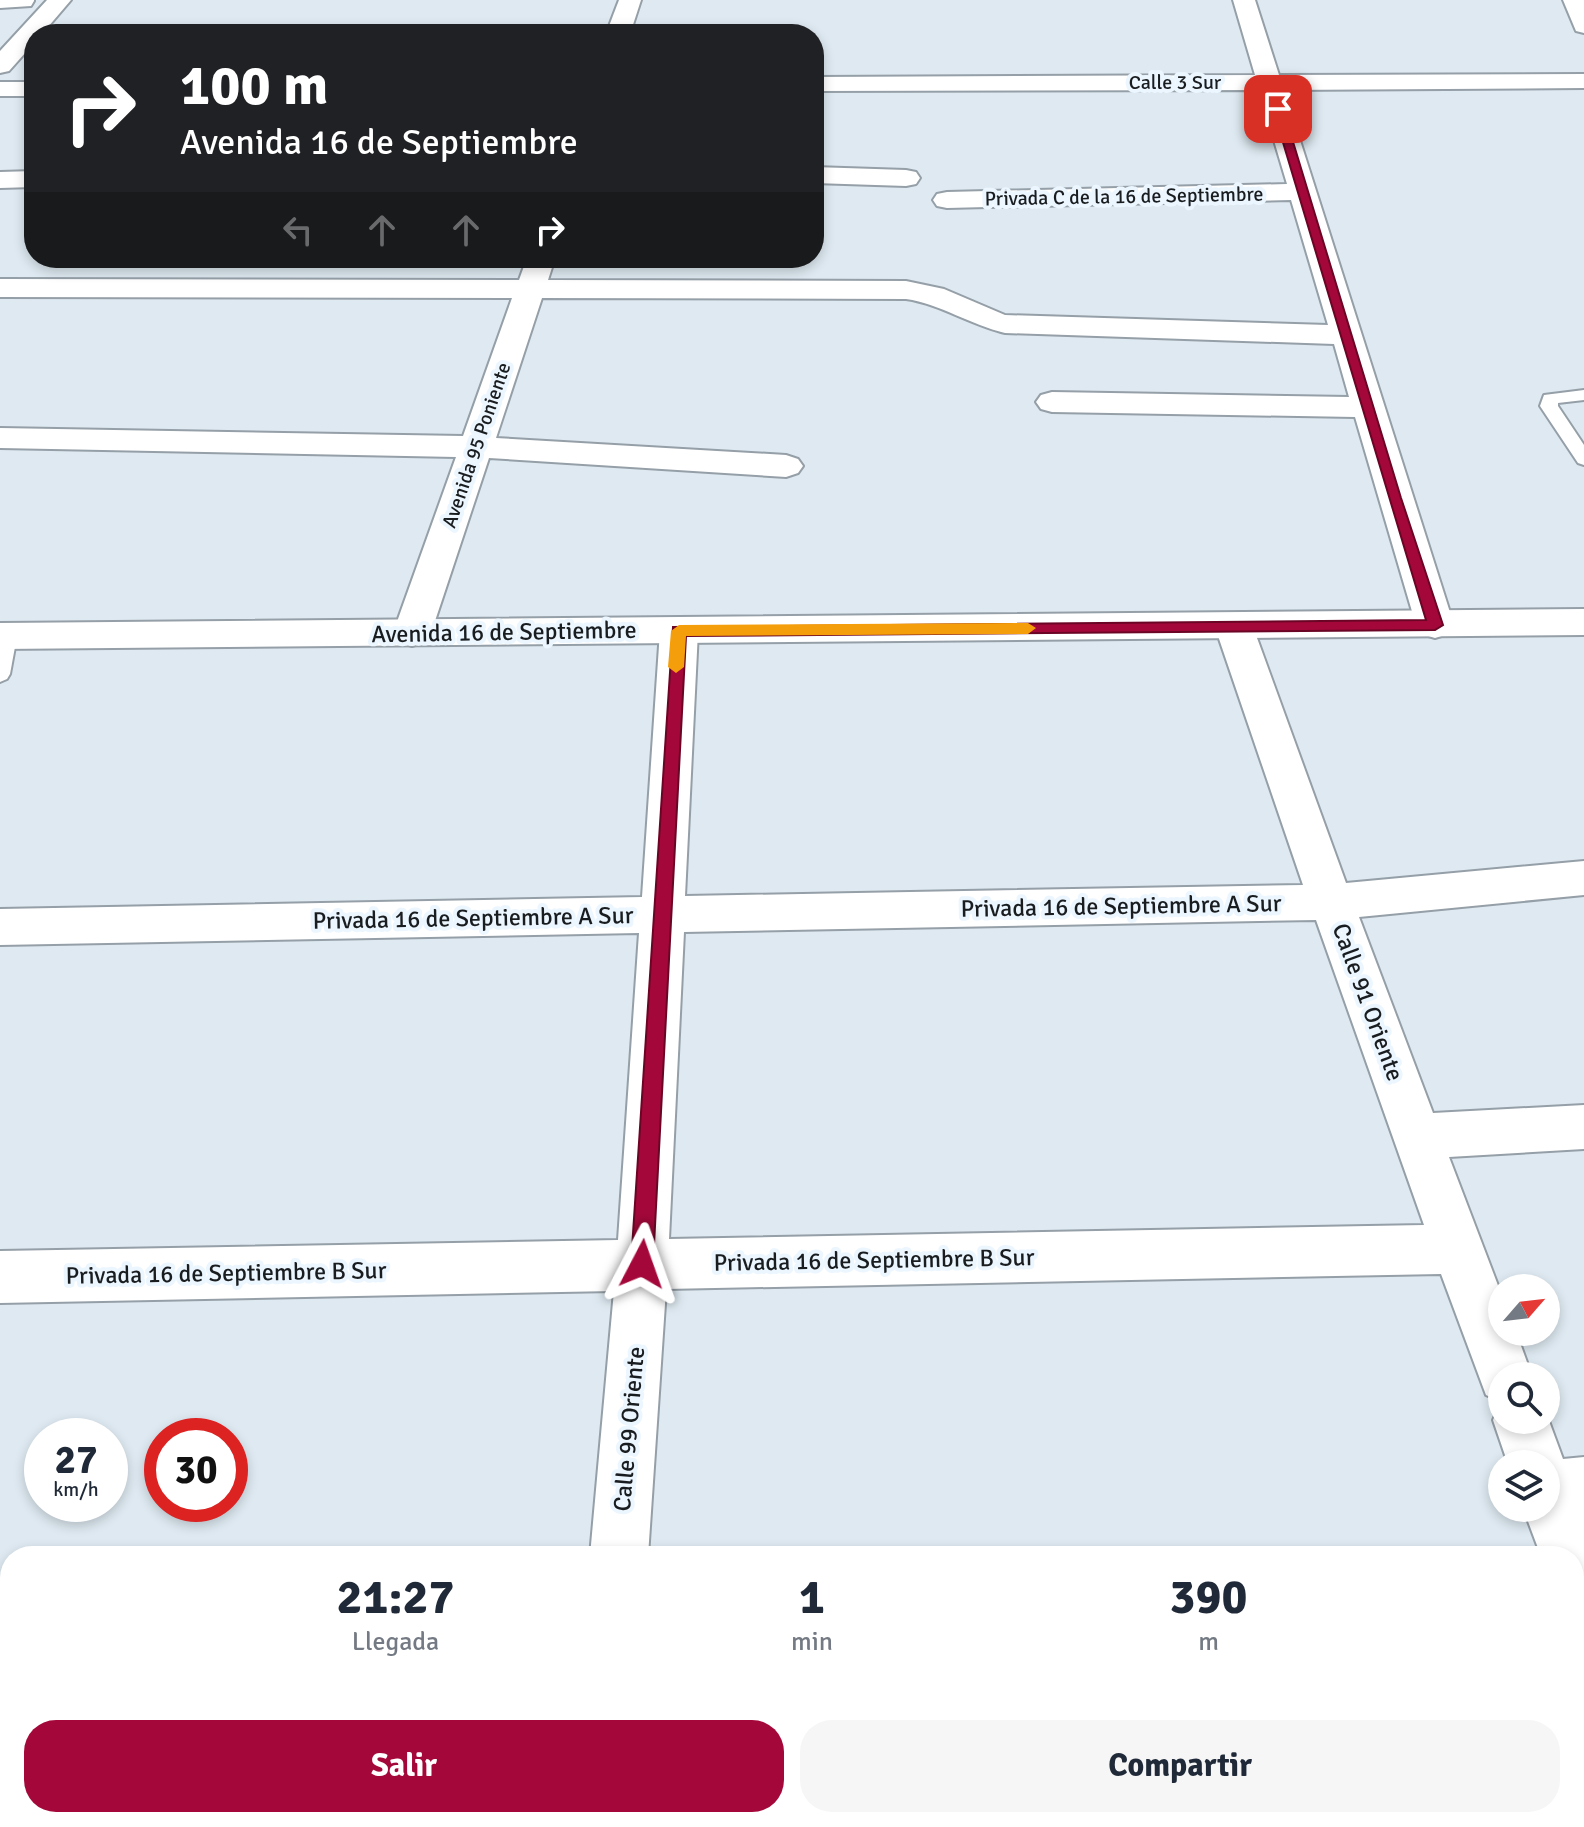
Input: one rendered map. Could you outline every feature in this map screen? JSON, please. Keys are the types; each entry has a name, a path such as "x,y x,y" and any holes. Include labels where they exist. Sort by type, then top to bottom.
{"street":[{"path":"38,24 60,0"},
{"path":"622,24 630,0"},
{"path":"1244,0 1435,625"},
{"path":"1574,0 1584,26"},
{"path":"0,26 16,1"},
{"path":"0,66 24,40"},
{"name":"Calle 3 Sur","path":"824,84 1584,81"},
{"path":"0,89 24,89"},
{"path":"824,175 906,178"},
{"path":"0,180 24,179"},
{"name":"Privada C de la 16 de Septiembre","path":"947,200 1301,192"},
{"name":"Avenida 95 Poniente","path":"412,633 537,268"},
{"path":"0,288 906,290 942,296 986,320 1005,324 1347,335"},
{"path":"1052,402 1368,407"},
{"path":"0,438 476,447 786,466"},
{"name":"Avenida 16 de Septiembre","path":"4,636 1584,622"},
{"name":"Calle 91 Oriente","path":"1234,627 1500,1362"},
{"name":"Calle 99 Oriente","path":"620,1546 665,914 679,631"},
{"name":"Privada 16 de Septiembre A Sur","path":"0,927 1331,902 1584,878"},
{"path":"1417,1136 1584,1127"},
{"name":"Privada 16 de Septiembre B Sur","path":"0,1277 1460,1249"},
{"path":"1560,1489 1584,1486"},
{"path":"1558,1522 1566,1546"}],"lane":[{"path":"1584,395 1559,396 1550,399 1549,406 1584,459"},
{"path":"0,674 4,636"}],"slow traffic":[{"path":"676,667 679,631 1028,628"}],"route":[{"path":"642,1264 665,914 679,631 1435,625 1278,109"}]}
